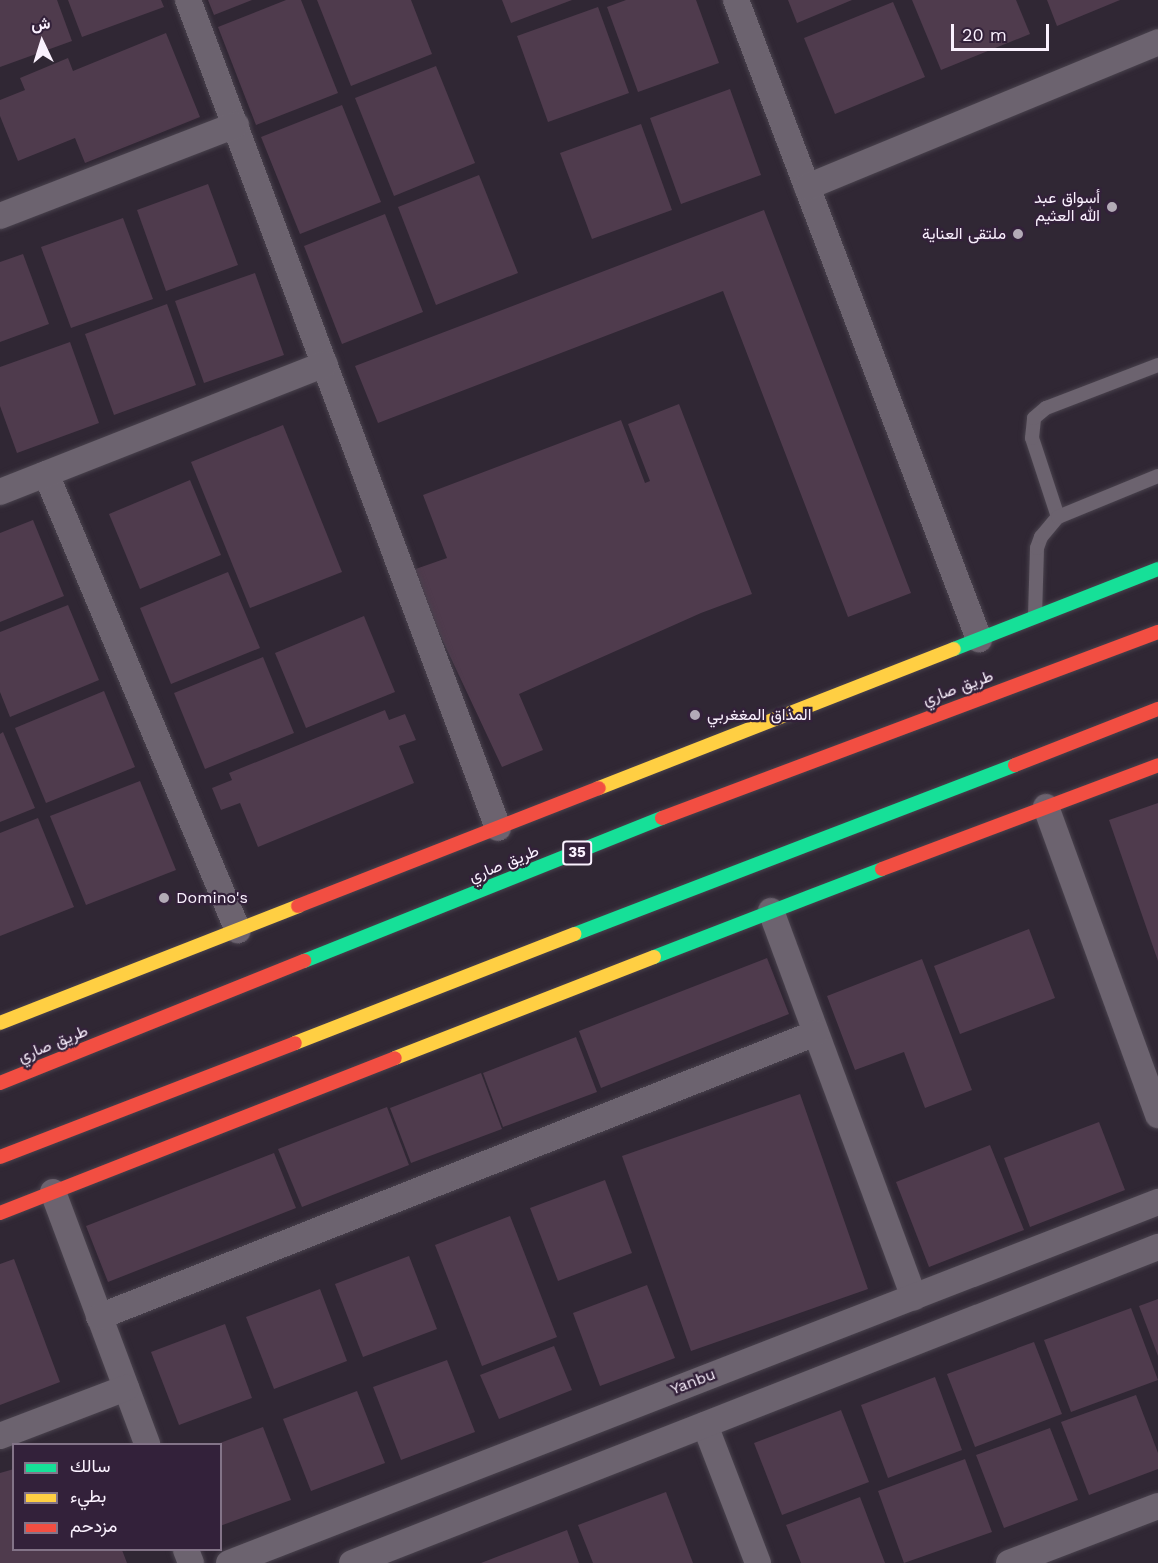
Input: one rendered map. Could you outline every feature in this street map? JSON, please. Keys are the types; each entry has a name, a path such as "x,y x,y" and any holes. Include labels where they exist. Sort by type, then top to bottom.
{"main road":[{"path":"0,1023 1158,569"},
{"name":"طريق صاري","path":"0,1083 747,784 1158,632"},
{"path":"0,1158 1158,709"},
{"path":"0,1213 771,911 1158,765"}],"street":[{"path":"188,0 498,828"},
{"path":"736,0 979,639"},
{"path":"807,187 1158,42"},
{"path":"0,216 236,124"},
{"path":"0,492 325,364"},
{"path":"46,474 238,930"},
{"path":"1047,807 1158,1115"},
{"path":"771,911 914,1297"},
{"path":"99,1317 816,1033"},
{"path":"53,1192 147,1443"},
{"name":"Yanbu","path":"229,1563 1158,1202"},
{"path":"352,1563 1158,1247"},
{"path":"0,1436 126,1388"},
{"path":"705,1425 758,1563"},
{"path":"1009,1563 1158,1506"}],"lane":[{"path":"1058,517 1032,438 1034,418 1046,408 1158,365"},
{"path":"1035,617 1037,548 1041,537 1058,517 1158,476"}],"building":[{"path":"0,0 57,0 72,41 0,67"},
{"path":"68,0 161,0 164,7 82,37"},
{"path":"208,0 252,0 214,15"},
{"path":"286,0 301,0 338,93 256,125 218,27"},
{"path":"317,0 411,0 432,54 351,86"},
{"path":"502,0 572,0 511,23"},
{"path":"626,0 696,0 719,63 638,92 607,7"},
{"path":"788,0 852,0 797,23"},
{"path":"912,0 1016,0 1030,34 941,70"},
{"path":"1047,0 1120,0 1057,26"},
{"path":"893,2 925,77 835,114 804,38"},
{"path":"598,7 629,93 548,122 517,36"},
{"path":"166,33 200,117 85,163 75,138 18,161 0,116 0,100 25,90 20,78 68,58 73,71"},
{"path":"436,66 475,163 394,196 355,98"},
{"path":"730,89 761,175 681,204 650,118"},
{"path":"342,105 381,202 300,234 261,137"},
{"path":"641,124 672,210 592,239 560,153"},
{"path":"479,175 518,273 436,305 398,207"},
{"path":"208,184 238,265 166,291 137,210"},
{"path":"764,210 911,593 848,617 723,291 378,423 355,366"},
{"path":"385,214 423,312 342,344 304,246"},
{"path":"123,218 153,299 71,328 41,247"},
{"path":"23,254 49,324 0,342 0,262"},
{"path":"255,273 284,355 204,383 175,301"},
{"path":"167,304 196,385 114,415 85,334"},
{"path":"70,342 99,423 17,453 0,406 0,367"},
{"path":"679,404 752,594 701,613 519,694 543,750 502,767 410,571 447,558 423,495 621,420 645,483 650,481 628,424"},
{"path":"283,425 342,572 250,608 191,462"},
{"path":"190,480 221,555 140,589 109,514"},
{"path":"33,520 64,596 0,622 0,533"},
{"path":"228,572 260,648 171,684 140,608"},
{"path":"68,605 99,680 10,717 0,692 0,632"},
{"path":"364,616 395,692 306,728 275,653"},
{"path":"263,657 294,733 205,769 174,693"},
{"path":"104,691 135,767 46,803 15,728"},
{"path":"385,710 389,720 405,714 416,740 399,746 414,783 258,847 240,803 221,810 212,788 232,780 229,773"},
{"path":"3,732 35,808 0,822 0,734"},
{"path":"140,781 176,870 86,905 50,816"},
{"path":"1158,803 1158,961 1109,820"},
{"path":"38,818 74,907 0,936 0,833"},
{"path":"1029,929 1055,998 960,1034 934,966"},
{"path":"767,958 789,1014 601,1088 579,1031"},
{"path":"922,959 972,1090 925,1108 904,1052 855,1070 827,996"},
{"path":"576,1037 597,1092 503,1127 483,1073"},
{"path":"481,1073 502,1129 411,1163 390,1108"},
{"path":"800,1094 868,1289 691,1351 622,1156"},
{"path":"387,1107 409,1165 302,1207 278,1149"},
{"path":"1099,1122 1125,1190 1030,1227 1004,1158"},
{"path":"990,1145 1024,1230 929,1267 896,1182"},
{"path":"274,1153 296,1208 108,1282 86,1226"},
{"path":"605,1180 632,1253 558,1281 530,1208"},
{"path":"510,1216 557,1337 482,1366 435,1245"},
{"path":"409,1256 437,1329 363,1357 335,1284"},
{"path":"14,1259 60,1382 0,1405 0,1264"},
{"path":"647,1285 675,1358 600,1386 573,1313"},
{"path":"320,1289 347,1361 274,1389 246,1317"},
{"path":"1158,1299 1158,1356 1139,1306"},
{"path":"1131,1308 1158,1380 1071,1412 1044,1340"},
{"path":"225,1324 252,1398 179,1425 151,1352"},
{"path":"1034,1342 1062,1414 975,1447 947,1374"},
{"path":"554,1346 572,1390 499,1419 480,1375"},
{"path":"447,1360 475,1432 401,1460 373,1387"},
{"path":"935,1377 962,1450 888,1478 861,1405"},
{"path":"357,1391 385,1463 311,1491 283,1419"},
{"path":"1136,1395 1158,1453 1158,1469 1089,1495 1061,1422"},
{"path":"841,1410 869,1482 782,1515 754,1443"},
{"path":"263,1427 291,1500 222,1525 222,1443 220,1443"},
{"path":"1050,1428 1078,1500 1004,1528 976,1455"},
{"path":"965,1459 992,1532 904,1563 878,1491"},
{"path":"12,1470 12,1551 122,1551 127,1563 0,1563 0,1473"},
{"path":"666,1492 693,1563 593,1563 578,1525"},
{"path":"860,1497 885,1563 801,1563 786,1525"},
{"path":"567,1530 579,1563 481,1563"}],"traffic: fast":[{"path":"954,649 1158,569"},
{"path":"575,934 1015,765"},
{"path":"304,961 662,818"},
{"path":"654,957 882,869"}],"traffic: slow":[{"path":"599,788 954,649"},
{"path":"0,1023 298,906"},
{"path":"295,1043 575,934"},
{"path":"395,1058 654,957"}],"traffic: jam":[{"path":"662,818 1158,632"},
{"path":"1015,765 1158,709"},
{"path":"882,869 1158,765"},
{"path":"298,906 599,788"},
{"path":"0,1083 304,961"},
{"path":"0,1157 295,1043"},
{"path":"0,1213 395,1058"}],"place":[{"name":"أسواق عبد الله العثيم","path":"1112,207"},
{"name":"ملتقى العناية","path":"1018,234"},
{"name":"المذاق المغغربي","path":"695,715"},
{"name":"Domino's","path":"164,898"}]}
